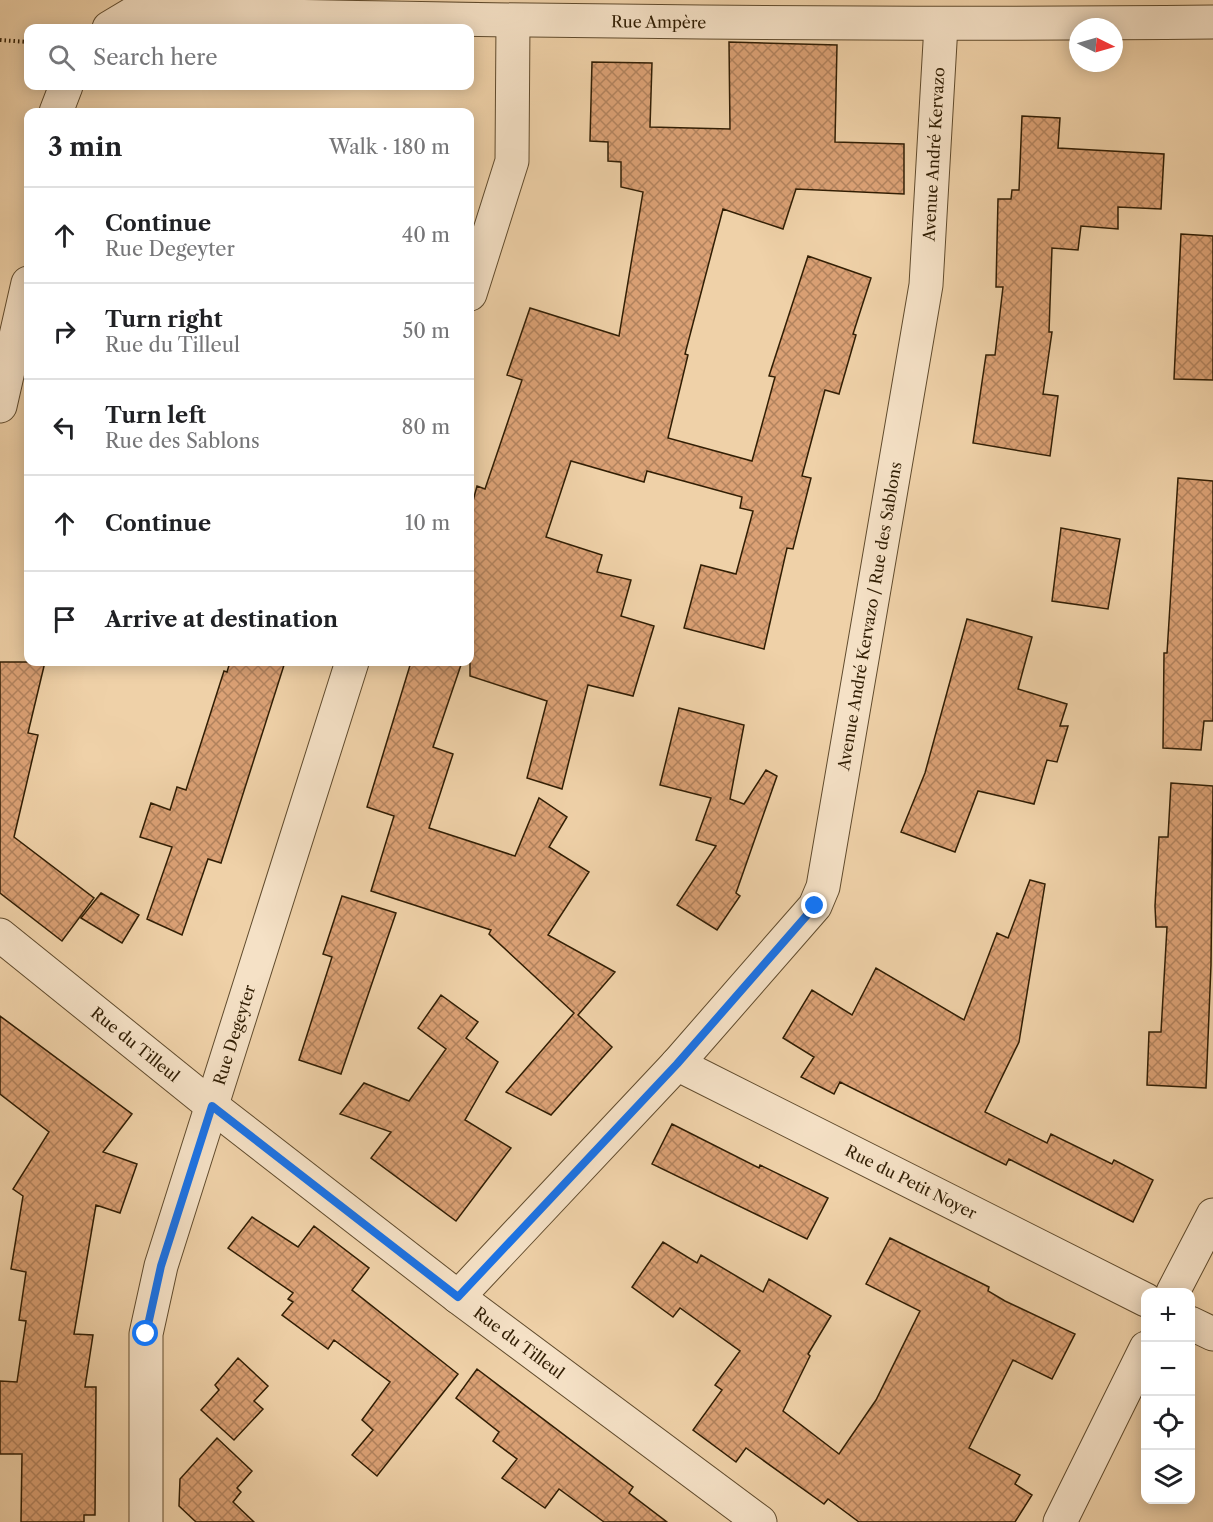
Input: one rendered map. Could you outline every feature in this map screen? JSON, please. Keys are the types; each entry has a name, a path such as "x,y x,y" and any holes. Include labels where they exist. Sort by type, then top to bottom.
{"street":[{"name":"Rue Ampère","path":"116,24 134,13 513,22 941,25 1213,22"},
{"path":"474,281 512,161 513,22"},
{"name":"Avenue André Kervazo","path":"926,285 941,25"},
{"path":"58,108 64,90"},
{"name":"Avenue André Kervazo / Rue des Sablons","path":"458,1297 677,1064 815,906 823,886 926,285"},
{"path":"0,406 24,301"},
{"name":"Rue Degeyter","path":"146,1522 146,1334 161,1266 351,666"},
{"name":"Rue du Tilleul","path":"0,934 212,1106 458,1297 760,1522"},
{"name":"Rue du Petit Noyer","path":"677,1064 1141,1297"},
{"path":"1176,1288 1213,1215"},
{"path":"1195,1325 1213,1334"},
{"path":"1060,1522 1141,1358"}],"path":[{"path":"0,40 24,42"}],"building":[{"path":"729,42 837,45 835,142 904,144 904,194 796,189 783,229 723,209 685,354 688,355 668,438 752,461 775,377 769,376 808,256 871,278 853,334 856,335 839,394 825,390 802,476 811,478 793,549 787,548 764,649 684,628 701,565 736,574 753,511 740,508 742,497 647,471 644,482 571,461 546,537 602,555 597,572 631,580 621,616 654,626 633,696 588,685 562,789 527,778 547,701 470,676 470,666 474,666 474,497 477,486 485,489 522,380 507,375 530,308 619,336 643,192 621,187 621,162 608,161 608,142 590,141 592,62 652,63 650,127 730,129"},
{"path":"1022,116 1060,118 1058,148 1164,154 1161,209 1118,207 1118,229 1081,226 1078,250 1052,248 1049,332 1052,332 1043,394 1058,396 1050,456 973,443 986,355 995,355 1003,287 996,287 998,199 1011,199 1012,190 1019,190"},
{"path":"1181,234 1213,236 1213,380 1174,379"},
{"path":"1178,478 1213,481 1213,721 1204,721 1201,750 1163,748 1164,653 1167,653"},
{"path":"1061,528 1120,539 1108,609 1052,601"},
{"path":"967,619 1032,637 1018,689 1067,704 1060,726 1068,726 1057,762 1047,760 1034,804 978,791 955,852 901,832 925,773"},
{"path":"0,662 24,662 24,666 44,666 28,733 38,735 14,837 94,898 62,941 0,893"},
{"path":"229,666 284,666 221,863 208,859 182,935 147,919 172,847 140,837 151,803 170,810 177,787 186,790 224,671 227,672"},
{"path":"410,666 461,666 433,747 453,754 429,828 515,856 539,798 567,817 549,847 589,872 548,935 615,972 578,1015 612,1047 551,1115 506,1092 574,1013 489,934 491,930 371,891 394,816 367,807"},
{"path":"679,708 744,725 730,799 744,804 766,770 777,776 736,893 740,896 717,930 677,905 716,846 696,840 711,798 660,785"},
{"path":"1171,783 1213,786 1211,965 1206,1088 1147,1085 1149,1032 1161,1032 1167,927 1156,927 1155,906 1159,837 1168,837"},
{"path":"1030,880 1045,884 1019,1042 985,1112 1047,1143 1051,1134 1112,1164 1114,1160 1153,1180 1133,1222 1009,1159 1006,1165 840,1082 834,1094 801,1077 814,1057 783,1038 812,990 852,1015 876,968 964,1020 997,933 1008,938"},
{"path":"101,893 139,915 122,943 81,918"},
{"path":"342,896 396,913 341,1074 299,1060 332,957 323,954"},
{"path":"441,995 478,1022 466,1038 498,1062 465,1120 511,1148 456,1221 371,1158 391,1132 340,1114 364,1083 409,1101 446,1049 418,1028"},
{"path":"0,1016 132,1114 103,1152 137,1164 120,1213 96,1205 74,1334 93,1335 85,1387 96,1387 95,1515 84,1515 84,1522 21,1522 22,1454 0,1454 0,1381 17,1382 26,1321 19,1320 26,1272 11,1269 23,1196 13,1189 49,1132 0,1094"},
{"path":"672,1124 759,1168 760,1165 828,1198 807,1239 652,1164"},
{"path":"252,1217 298,1247 314,1226 369,1268 352,1290 458,1374 377,1476 352,1455 373,1430 362,1420 390,1382 334,1340 328,1349 282,1315 293,1302 288,1299 293,1293 228,1248"},
{"path":"890,1238 989,1287 988,1291 1005,1301 1075,1334 1052,1379 1013,1360 969,1448 1020,1475 1015,1484 1032,1495 1015,1522 859,1522 828,1499 824,1504 746,1448 736,1462 693,1430 722,1390 715,1385 740,1351 680,1308 673,1317 632,1287 663,1242 697,1263 701,1255 763,1292 769,1279 831,1316 808,1354 810,1356 783,1411 839,1454 876,1400 920,1311 866,1284"},
{"path":"238,1358 268,1386 254,1401 263,1409 234,1440 201,1410 219,1390 215,1385"},
{"path":"477,1369 633,1487 629,1493 667,1522 604,1522 559,1489 545,1508 502,1478 517,1459 493,1441 499,1432 456,1398"},
{"path":"217,1438 252,1471 237,1488 241,1492 233,1502 254,1522 196,1522 179,1506 180,1479"}],"route":[{"path":"146,1334 161,1266 212,1106 458,1297 677,1064 815,906"}]}
